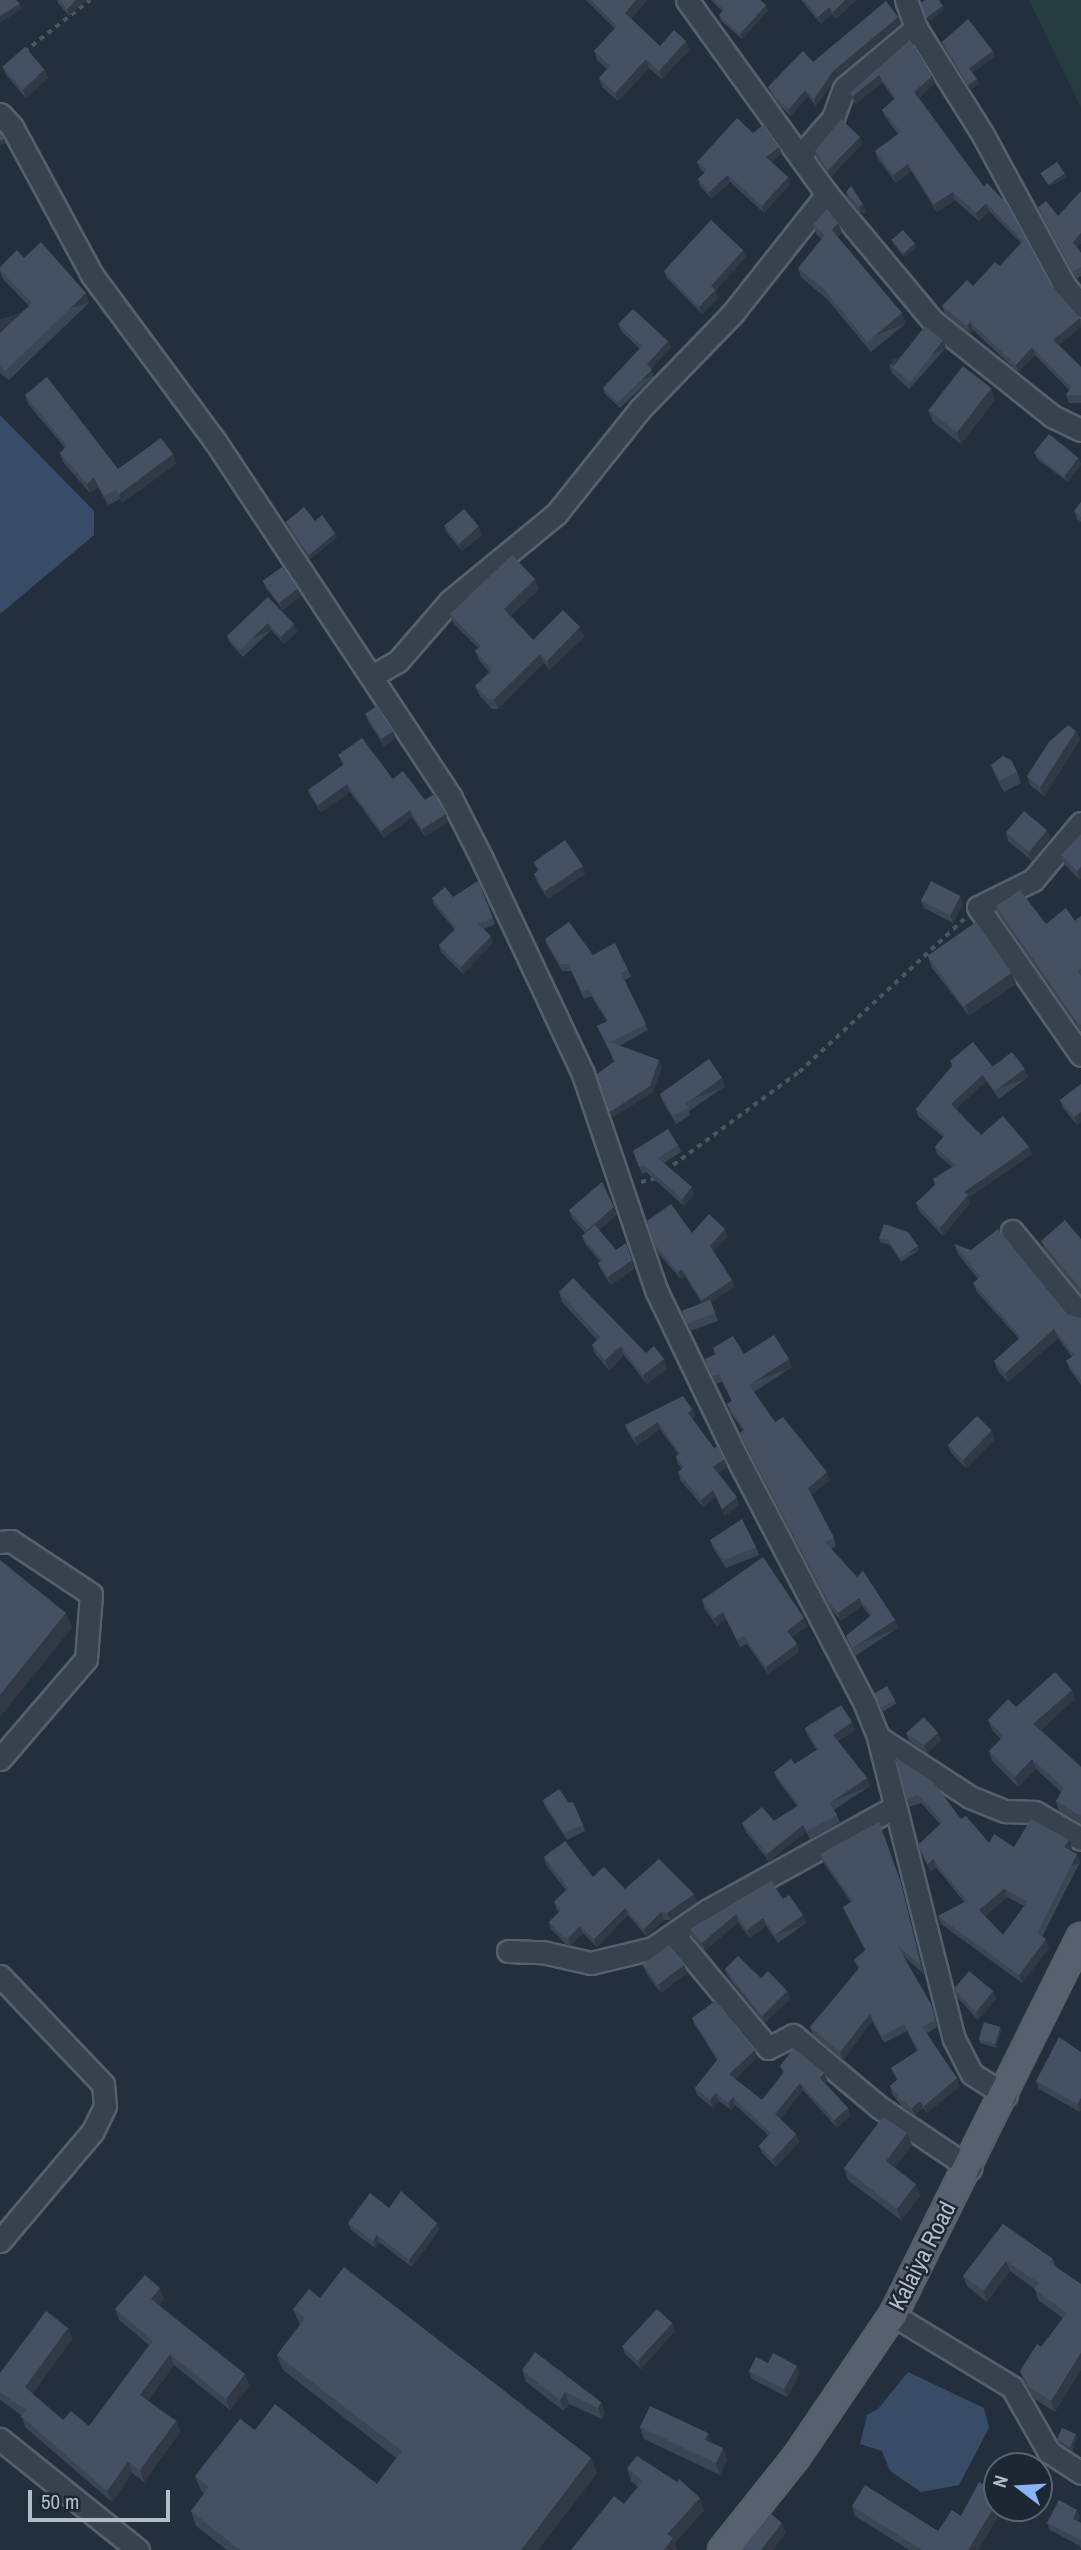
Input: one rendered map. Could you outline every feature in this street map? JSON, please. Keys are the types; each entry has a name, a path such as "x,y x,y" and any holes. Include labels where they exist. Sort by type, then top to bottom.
{"main road":[{"name":"Kalaiya Road","path":"722,2550 797,2456 893,2315 970,2168 1081,1937"}],"street":[{"path":"687,0 827,194 933,321 1052,416 1081,430"},
{"path":"906,0 916,28 983,135 1065,286 1081,306"},
{"path":"800,156 833,117 844,88 916,28"},
{"path":"0,114 12,127 92,275 215,441 451,798 481,857 583,1074 657,1292 878,1737 893,1808 954,2039 972,2074 1006,2095"},
{"path":"372,676 398,661 450,601 556,514 640,409 732,314 827,194"},
{"path":"1081,823 1033,880 978,907 1081,1055"},
{"path":"1012,1231 1081,1315"},
{"path":"0,1542 11,1541 91,1594 86,1660 0,1759"},
{"path":"878,1737 970,1797 1005,1811 1035,1812 1081,1839"},
{"path":"508,1951 542,1952 592,1963 653,1948 708,1910 893,1808"},
{"path":"674,1935 768,2048 793,2035 879,2107 970,2168"},
{"path":"0,1976 103,2084 105,2106 93,2131 0,2241"},
{"path":"893,2315 1012,2388 1049,2452 1081,2473"},
{"path":"0,2439 138,2550"}],"path":[{"path":"21,54 90,0"},
{"path":"622,1186 655,1179 799,1072 978,907"}],"green space":[{"path":"1029,0 1081,0 1081,108"}],"water":[{"path":"0,415 94,511 94,535 0,614"},
{"path":"908,2372 984,2408 989,2428 959,2485 921,2492 890,2471 882,2451 860,2444 867,2415 878,2409"}],"building":[{"path":"0,0 16,0 20,4 0,16"},
{"path":"59,0 76,0 67,9"},
{"path":"591,0 636,0 625,13 660,46 674,30 686,41 659,71 646,59 615,93 599,78 610,66 594,51 617,26"},
{"path":"714,0 760,0 766,5 740,34 719,15 724,10"},
{"path":"804,0 845,0 833,12 829,7 818,17"},
{"path":"925,0 939,0 943,6 926,18 921,3"},
{"path":"886,1 898,17 833,71 814,99 805,90 789,109 776,98 768,87 803,51 813,62"},
{"path":"968,19 993,51 969,68 977,79 968,85 942,42"},
{"path":"910,40 932,76 914,92 984,187 987,183 1007,204 1051,285 1080,318 1053,340 1081,367 1081,395 1066,395 1071,387 1032,347 1016,365 970,322 967,326 942,306 967,280 973,286 995,262 1000,266 1023,241 986,203 976,213 953,192 934,204 908,164 893,175 875,151 901,132 882,110 896,98 879,75 853,96 850,93"},
{"path":"25,47 45,70 22,89 2,67"},
{"path":"737,118 753,133 763,125 779,147 766,157 788,177 762,206 728,175 709,192 698,179 707,170 697,162"},
{"path":"841,119 860,137 828,170 815,151"},
{"path":"1057,162 1065,174 1048,185 1040,173"},
{"path":"851,186 863,204 859,207 846,192"},
{"path":"1080,192 1081,233 1073,242 1081,253 1081,267 1073,272 1038,207 1046,201 1058,216"},
{"path":"827,209 838,223 832,230 902,313 867,342 824,289 798,268 825,235 813,225"},
{"path":"711,220 743,250 711,286 715,290 699,307 664,271"},
{"path":"903,230 915,244 903,253 892,240"},
{"path":"41,242 86,293 5,371 0,366 0,333 32,303 0,267 17,250 24,258"},
{"path":"633,309 668,341 647,364 652,370 618,402 603,388 642,346 618,324"},
{"path":"925,326 943,340 910,382 892,368"},
{"path":"963,366 991,388 957,432 929,410"},
{"path":"47,377 118,469 161,438 173,454 119,494 116,490 104,496 94,477 87,484 60,453 67,446 25,395"},
{"path":"1049,434 1079,458 1063,477 1034,453"},
{"path":"1081,502 1081,517 1074,511"},
{"path":"304,507 315,521 322,515 335,533 309,555 286,522"},
{"path":"464,509 479,527 459,543 444,526"},
{"path":"512,555 535,579 504,609 533,640 563,610 580,627 547,661 540,654 494,699 488,699 475,686 492,670 475,651 481,646 450,614"},
{"path":"282,567 298,589 278,603 263,581"},
{"path":"268,597 294,624 281,637 268,623 240,650 227,636"},
{"path":"377,706 393,731 382,739 365,714"},
{"path":"1068,725 1076,731 1040,787 1027,776 1049,742"},
{"path":"362,738 393,779 403,771 425,800 434,794 446,814 422,829 410,810 381,831 347,784 318,805 308,790 345,764 338,755"},
{"path":"1003,756 1012,761 1017,772 1000,780 991,765"},
{"path":"1024,811 1047,830 1029,852 1006,832"},
{"path":"1081,834 1081,867 1077,871 1061,855"},
{"path":"565,840 583,866 545,891 534,874 539,870 534,862"},
{"path":"478,881 493,918 478,924 491,936 461,967 439,945 456,928 432,898 445,887 453,897"},
{"path":"931,881 960,896 950,916 921,901"},
{"path":"1020,890 1046,924 1066,908 1075,921 1081,916 1081,968 1077,971 1081,976 1081,1025 996,906"},
{"path":"569,922 593,955 615,943 628,970 621,973 646,1024 610,1042 659,1060 650,1086 610,1112 597,1074 615,1061 597,1026 608,1021 589,989 582,992 568,964 560,964 545,939"},
{"path":"976,922 1012,973 963,1007 928,956"},
{"path":"973,1042 992,1066 951,1104 981,1135 1003,1116 1029,1147 964,1192 968,1195 940,1228 916,1203 936,1184 933,1179 956,1165 935,1147 945,1135 916,1109 953,1065 950,1061"},
{"path":"1012,1052 1025,1069 995,1091 982,1074"},
{"path":"709,1059 722,1078 685,1104 688,1108 673,1116 660,1094"},
{"path":"1081,1084 1081,1112 1074,1117 1060,1100"},
{"path":"668,1129 678,1145 658,1158 692,1187 682,1199 644,1165 639,1167 633,1151"},
{"path":"602,1182 614,1207 587,1230 569,1210"},
{"path":"671,1204 692,1233 709,1214 725,1229 710,1246 732,1280 702,1300 682,1269 678,1272 655,1245 647,1221"},
{"path":"1065,1220 1081,1239 1081,1289 1041,1241"},
{"path":"884,1224 908,1232 918,1246 900,1258 889,1241 879,1238"},
{"path":"595,1225 616,1250 626,1243 632,1260 608,1277 598,1263 602,1260 582,1236"},
{"path":"998,1229 1067,1314 1081,1318 1081,1380 1066,1361 1074,1355 1054,1329 1005,1373 994,1361 1021,1337 973,1283 980,1277 954,1244 971,1250"},
{"path":"573,1278 646,1353 654,1346 664,1359 643,1375 621,1346 605,1360 592,1345 600,1337 559,1292"},
{"path":"710,1300 715,1313 687,1324 682,1311"},
{"path":"774,1335 789,1359 749,1385 775,1422 783,1417 827,1472 808,1488 834,1538 825,1542 857,1577 863,1571 895,1620 852,1648 846,1636 872,1615 859,1598 838,1613 827,1600 740,1433 745,1430 727,1404 732,1401 719,1374 713,1376 705,1359 716,1354 713,1348 733,1336 744,1354"},
{"path":"683,1396 692,1409 688,1413 714,1448 718,1446 724,1459 713,1467 737,1497 722,1509 713,1490 701,1500 678,1472 684,1467 676,1457 680,1453 658,1422 634,1438 625,1425"},
{"path":"977,1416 992,1431 963,1460 948,1445"},
{"path":"742,1519 756,1547 724,1560 710,1540"},
{"path":"763,1557 804,1618 787,1631 797,1644 766,1667 744,1636 737,1640 723,1612 714,1618 702,1600"},
{"path":"0,1560 66,1613 0,1695"},
{"path":"1055,1672 1072,1690 1033,1724 1081,1767 1081,1816 1056,1801 1064,1788 1032,1759 1015,1777 989,1751 1004,1736 988,1720 1008,1699 1016,1707"},
{"path":"887,1686 895,1700 881,1708 875,1693"},
{"path":"841,1705 852,1722 833,1735 867,1778 830,1803 837,1815 807,1831 803,1825 767,1854 742,1823 762,1807 774,1821 799,1805 774,1772 791,1759 795,1764 818,1749 805,1728"},
{"path":"924,1717 938,1733 924,1745 906,1733"},
{"path":"896,1758 933,1782 961,1819 966,1816 989,1843 994,1834 1014,1847 1031,1819 1069,1840 1064,1847 1077,1854 1037,1933 1046,1939 1019,1975 938,1916 967,1901 933,1859 928,1864 918,1845 943,1822 918,1795 906,1799","holes":["1004,1889 1028,1901 1003,1935 979,1910"]},
{"path":"559,1789 569,1803 573,1802 583,1825 564,1833 543,1800"},
{"path":"879,1822 900,1880 921,1966 897,1945 931,2004 935,2020 922,2027 957,2078 924,2106 920,2101 912,2108 901,2100 890,2086 898,2079 891,2068 919,2050 904,2024 882,2036 870,2014 840,2052 810,2027 860,1967 854,1960 866,1950 843,1907 853,1901 820,1854"},
{"path":"565,1841 593,1877 604,1867 625,1889 659,1859 694,1894 667,1913 661,1912 644,1929 625,1908 594,1939 580,1926 568,1938 563,1937 549,1922 561,1910 554,1902 568,1888 544,1857"},
{"path":"771,1881 783,1899 789,1895 803,1915 775,1935 763,1918 747,1930 736,1914 702,1943 690,1929"},
{"path":"669,1945 684,1965 658,1985 643,1965"},
{"path":"738,1956 761,1978 768,1971 787,1991 762,2016 725,1969"},
{"path":"969,1971 993,1991 976,2012 954,1989"},
{"path":"715,2001 755,2050 729,2074 762,2100 785,2071 780,2066 794,2048 824,2073 820,2078 848,2108 834,2120 800,2083 775,2114 796,2134 773,2159 759,2146 771,2133 733,2097 728,2103 716,2093 710,2100 695,2088 718,2059 692,2018"},
{"path":"984,2022 1000,2027 995,2044 979,2039"},
{"path":"1059,2037 1081,2052 1081,2098 1077,2104 1036,2081"},
{"path":"883,2117 907,2133 886,2161 916,2184 897,2209 844,2168"},
{"path":"401,2191 437,2223 409,2260 377,2235 373,2241 348,2223 370,2193 389,2208"},
{"path":"1003,2224 1053,2259 1050,2263 1081,2284 1081,2353 1051,2401 1029,2387 1020,2371 1037,2344 1041,2347 1067,2313 1034,2289 1039,2283 1006,2261 983,2291 963,2276"},
{"path":"344,2267 591,2458 521,2550 240,2550 191,2511 209,2487 195,2476 240,2419 255,2430 275,2404 377,2484 402,2451 277,2355 305,2318 293,2309 309,2289 320,2298"},
{"path":"145,2275 160,2288 151,2299 245,2374 226,2399 170,2354 140,2395 176,2421 140,2470 128,2462 107,2491 21,2416 26,2410 0,2392 0,2373 46,2311 68,2328 25,2387 63,2420 71,2411 89,2426 153,2341 115,2309"},
{"path":"657,2309 672,2323 638,2361 622,2346"},
{"path":"535,2352 601,2402 598,2408 565,2392 560,2400 522,2370"},
{"path":"773,2353 797,2366 784,2389 749,2371 756,2357 768,2363"},
{"path":"650,2406 708,2433 705,2440 723,2448 716,2463 640,2427"},
{"path":"1062,2428 1076,2434 1070,2447 1057,2439"},
{"path":"637,2456 677,2482 679,2479 700,2498 667,2534 673,2538 664,2550 571,2550 614,2496 624,2504 643,2481 627,2468"},
{"path":"979,2482 983,2484 985,2522 968,2550 922,2550 852,2506 865,2485 938,2531 952,2510 961,2516"},
{"path":"1059,2500 1077,2510 1073,2519 1081,2523 1081,2540 1047,2523 1053,2522 1053,2512"},
{"path":"771,2514 782,2523 761,2550 742,2550"}]}
